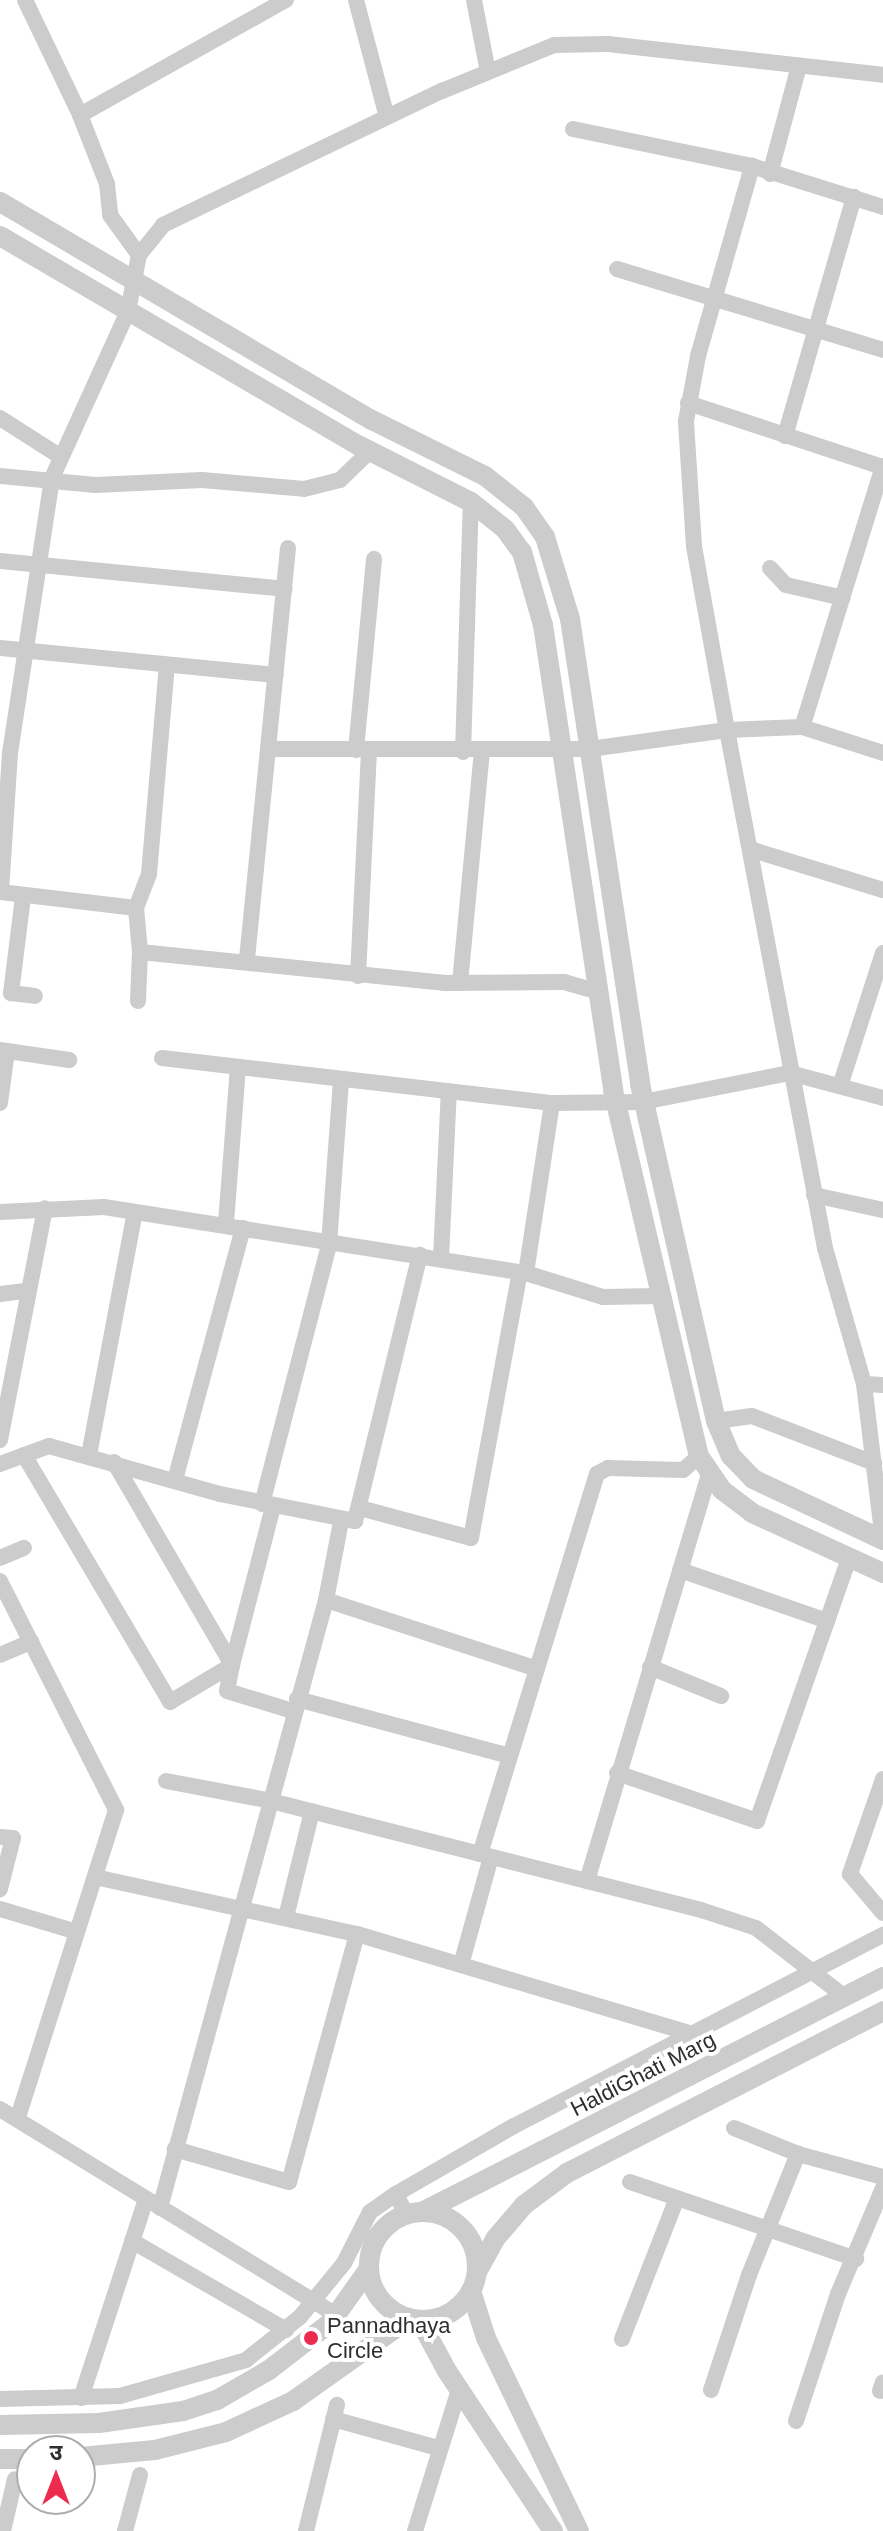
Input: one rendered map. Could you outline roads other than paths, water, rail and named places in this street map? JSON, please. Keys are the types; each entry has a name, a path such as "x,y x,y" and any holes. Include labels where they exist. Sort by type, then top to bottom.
{"street":[{"path":"25,0 80,115 107,184 110,215 139,255"},
{"path":"80,115 286,0"},
{"path":"356,0 387,117"},
{"path":"474,0 488,72"},
{"path":"136,908 1,892 5,752 25,651 52,478 128,311 136,283 139,255 163,225 387,117 554,45 608,44 883,75"},
{"path":"770,174 799,66"},
{"path":"573,129 752,166 883,207"},
{"path":"752,166 688,403 694,546 727,730 753,850 814,1195 864,1384 883,1540"},
{"path":"785,436 854,197"},
{"path":"0,202 372,420 485,476 524,507 545,537 560,575 590,749 643,1102 716,1421 731,1456 753,1479 883,1540"},
{"path":"0,236 370,451 471,502 505,529 522,552 535,585 616,1104 660,1296 704,1465 680,1570 587,1881"},
{"path":"617,269 883,350"},
{"path":"688,403 883,466 802,727"},
{"path":"0,418 61,457"},
{"path":"0,476 52,478 96,485 202,480 304,489 340,480 370,451"},
{"path":"463,752 471,502"},
{"path":"247,959 288,548"},
{"path":"358,976 362,750 374,559"},
{"path":"0,561 285,589"},
{"path":"770,568 786,585 843,598"},
{"path":"0,648 276,675"},
{"path":"138,1001 140,952 136,908 149,874 167,665"},
{"path":"269,749 463,752 482,749 590,749 727,730 802,727 883,753"},
{"path":"460,983 482,749"},
{"path":"753,850 883,890"},
{"path":"23,897 11,993 35,996"},
{"path":"140,952 247,959 358,976 460,983 564,982 599,992"},
{"path":"840,1086 883,953"},
{"path":"0,1103 3,1051 69,1060"},
{"path":"162,1058 552,1103 643,1102 790,1073 883,1098"},
{"path":"175,1480 234,1226 238,1067"},
{"path":"341,1079 329,1244 227,1691 510,1756"},
{"path":"441,1258 449,1091"},
{"path":"360,1508 471,1538 523,1272 552,1103"},
{"path":"814,1195 883,1210"},
{"path":"0,1212 45,1208 135,1212 523,1272 603,1297 660,1296"},
{"path":"0,1440 26,1291 45,1208"},
{"path":"89,1455 135,1212"},
{"path":"0,1464 49,1446 268,1505 341,1521 355,1521 420,1255"},
{"path":"0,1294 26,1291"},
{"path":"864,1384 883,1385"},
{"path":"716,1421 752,1416 874,1463"},
{"path":"24,1455 170,1702 232,1665"},
{"path":"114,1462 232,1665"},
{"path":"704,1465 752,1513 883,1573"},
{"path":"461,1965 510,1756 597,1474 608,1468 675,1471 704,1465"},
{"path":"81,2398 132,2241 153,2204 175,2149 267,1800 326,1600 341,1521"},
{"path":"0,1558 24,1548"},
{"path":"617,1773 757,1821 849,1559"},
{"path":"680,1570 827,1621"},
{"path":"0,1581 116,1810 18,2118"},
{"path":"326,1600 537,1669"},
{"path":"0,1655 31,1642"},
{"path":"650,1667 721,1696"},
{"path":"883,1779 850,1874 883,1913"},
{"path":"166,1781 312,1811 756,1928 815,1970 845,1997"},
{"path":"286,1917 312,1811"},
{"path":"0,1837 13,1838 0,1889"},
{"path":"95,1877 240,1905 357,1934 692,2034"},
{"path":"0,1909 77,1932"},
{"path":"175,2149 289,2182 357,1934"},
{"path":"0,2399 133,2394 208,2375 246,2360 286,2330 313,2301 344,2263 370,2212 396,2194 883,1935"},
{"name":"HaldiGhati Marg","path":"415,2212 883,1977"},
{"path":"96,2456 155,2450 226,2432 293,2401 415,2320 450,2313 474,2282 495,2239 524,2205 567,2173 883,2011"},
{"path":"0,2109 336,2315"},
{"path":"734,2128 798,2154 883,2177"},
{"path":"711,2390 768,2226 798,2154"},
{"path":"630,2182 768,2226 856,2259"},
{"path":"796,2421 838,2294 856,2259 883,2188"},
{"path":"396,2194 415,2212 458,2224 469,2237 474,2282 486,2338 579,2531"},
{"path":"622,2339 677,2198"},
{"path":"0,2425 99,2423 183,2411 217,2400 269,2370 336,2315 368,2270 382,2229 415,2212"},
{"path":"132,2241 286,2330"},
{"path":"368,2270 380,2301 415,2320 553,2531"},
{"path":"415,2531 438,2448 459,2390"},
{"path":"306,2531 335,2412 438,2448"},
{"path":"125,2531 140,2475"},
{"path":"3,2531 15,2479"}],"place":[{"name":"Pannadhaya Circle","path":"311,2338"}]}
